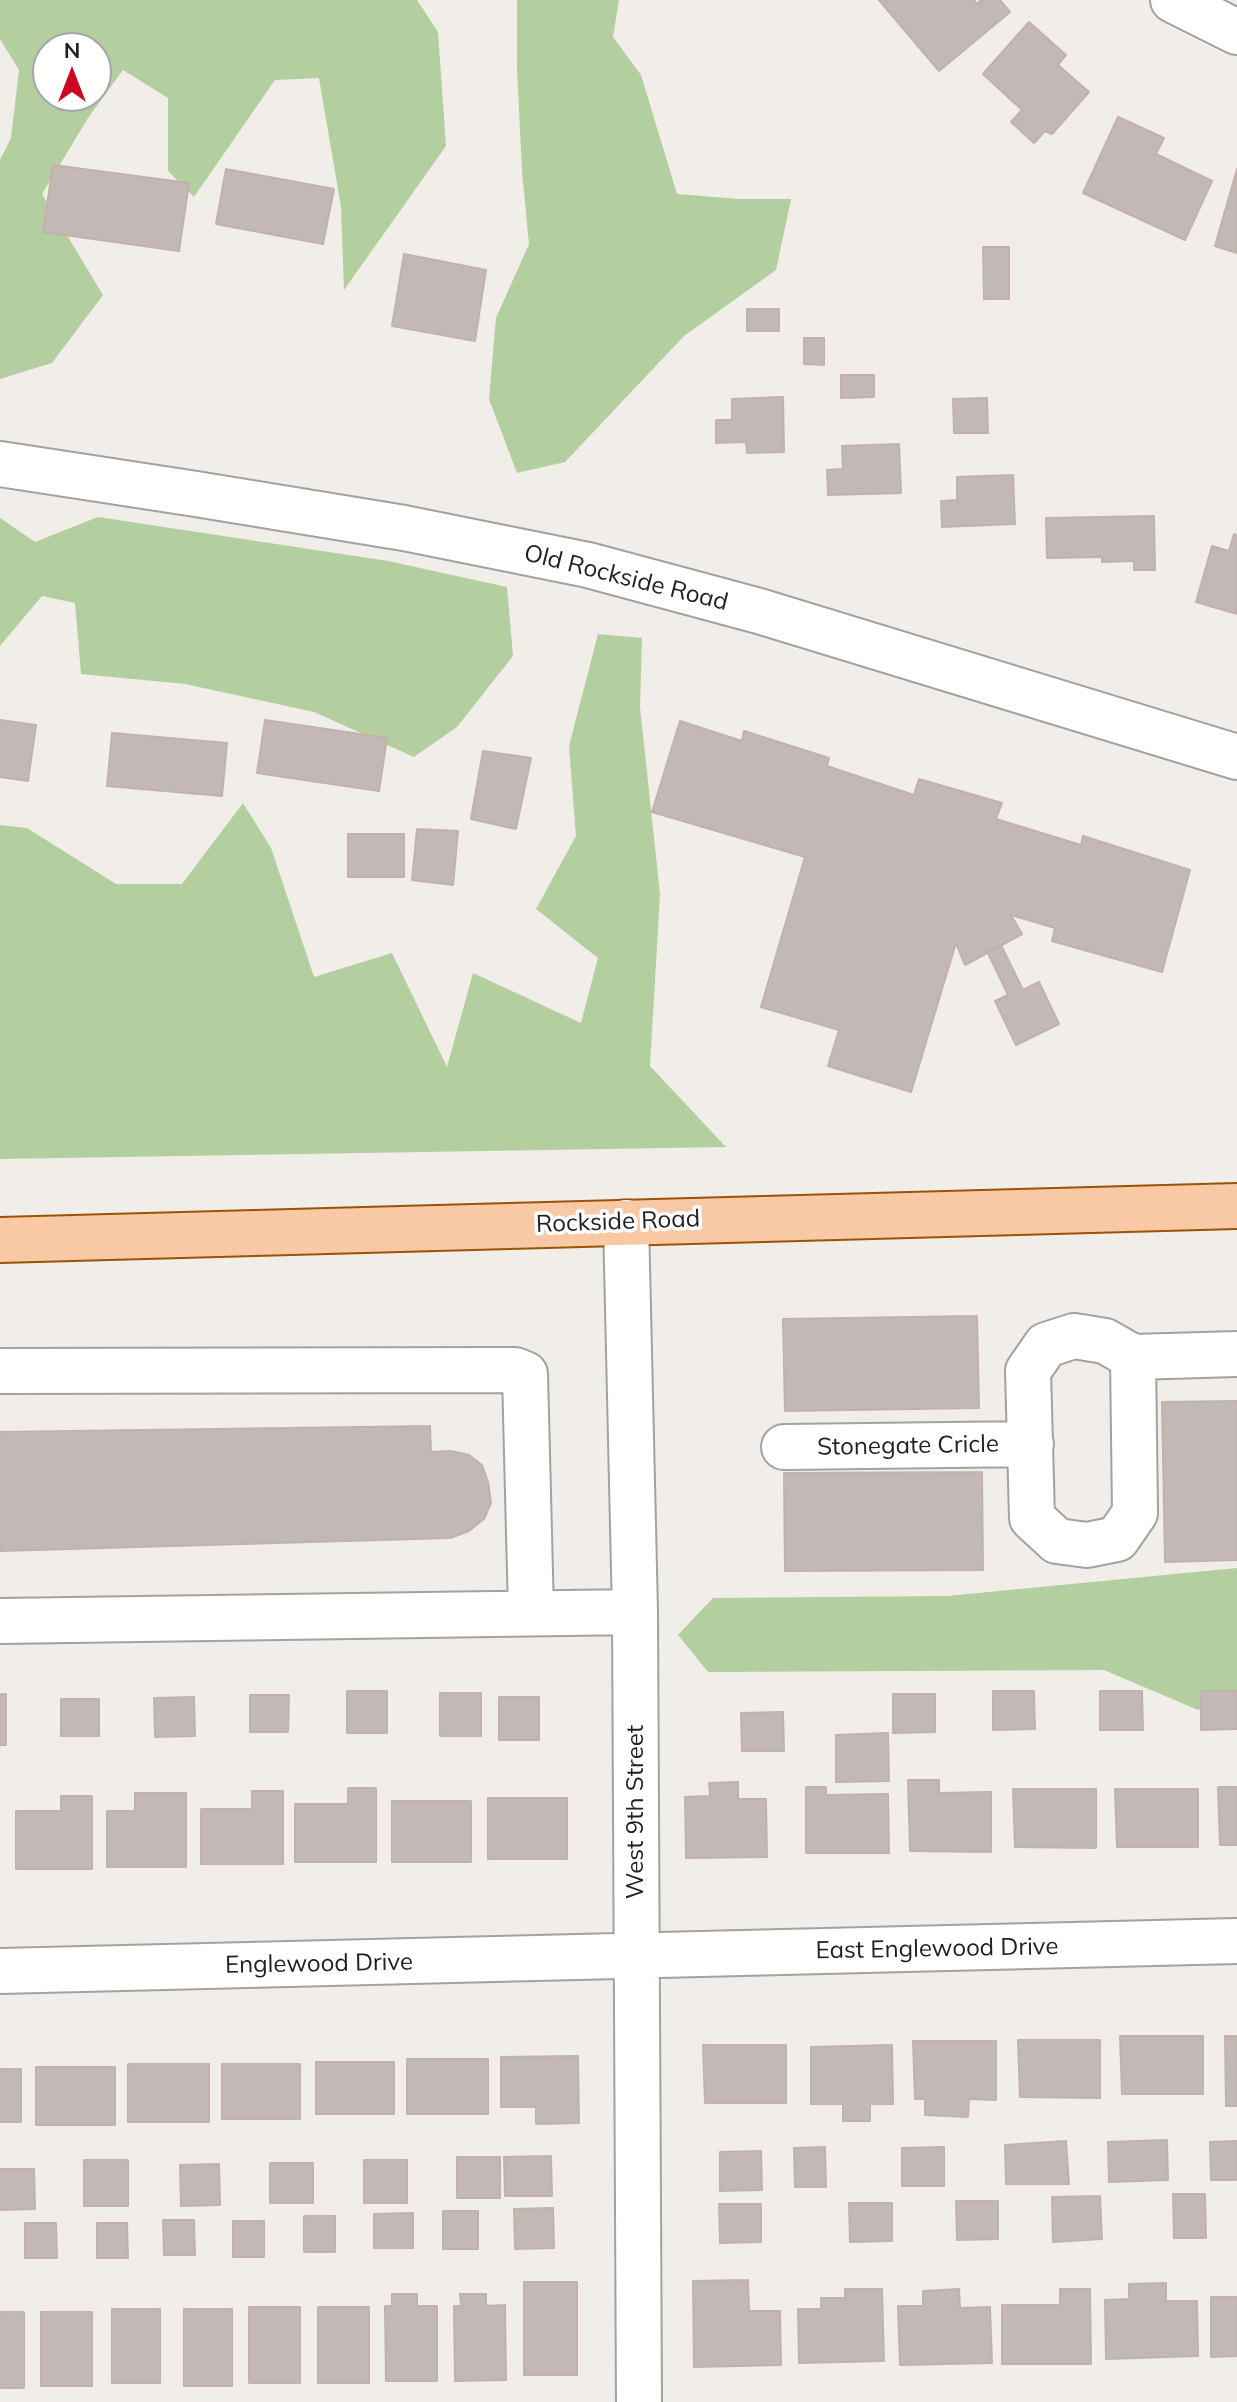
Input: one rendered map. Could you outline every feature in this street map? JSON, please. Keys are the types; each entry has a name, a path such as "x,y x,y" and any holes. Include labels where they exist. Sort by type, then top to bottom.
{"main road":[{"name":"Rockside Road","path":"0,1240 1237,1206"}],"street":[{"path":"1173,0 1237,32"},
{"name":"Old Rockside Road","path":"0,464 389,526 588,565 772,614 1237,757"},
{"name":"West 9th Street","path":"626,1222 635,1612 639,2402"},
{"name":"Stonegate Cricle","path":"1074,1336 1105,1341 1133,1357 1135,1513 1117,1539 1087,1545 1057,1541 1032,1518 1028,1371 1046,1345 1074,1336"},
{"path":"1133,1357 1237,1354"},
{"path":"0,1371 515,1370 525,1374 531,1613"},
{"name":"Stonegate Cricle","path":"784,1447 1031,1444"},
{"path":"0,1621 635,1612"},
{"name":"East Englewood Drive","path":"637,1957 1237,1941"},
{"name":"Englewood Drive","path":"0,1971 637,1957"}],"green space":[{"path":"0,0 417,0 438,32 446,146 344,290 341,207 319,78 275,80 194,197 168,171 168,98 123,70 112,85 112,32 32,32 32,112 92,112 42,194 103,295 52,363 0,379 0,160 11,138 19,70 0,39"},
{"path":"517,0 619,0 613,37 641,75 677,194 791,199 776,270 684,336 565,462 517,473 489,399 496,318 529,244 517,70"},
{"path":"98,517 388,561 507,587 513,656 457,727 414,757 314,712 185,684 81,674 75,603 42,596 0,646 0,518 35,542"},
{"path":"598,634 642,638 640,707 660,894 650,1066 726,1147 0,1159 0,825 27,828 116,884 182,884 243,803 271,848 314,977 392,953 447,1067 473,973 581,1023 598,958 536,909 576,836 569,746"},
{"path":"1237,1568 1237,1697 1198,1710 1104,1670 708,1672 678,1635 713,1598 947,1596"}],"building":[{"path":"879,0 974,0 977,4 981,0 1000,0 1010,12 939,71"},
{"path":"1029,22 1066,55 1058,65 1089,92 1052,134 1045,131 1034,143 1011,122 1022,110 983,74"},
{"path":"1118,117 1164,138 1156,154 1212,181 1185,240 1083,193"},
{"path":"53,165 189,183 179,251 43,232"},
{"path":"226,169 334,189 323,244 216,224"},
{"path":"1237,169 1237,253 1215,246"},
{"path":"983,247 1009,247 1009,299 984,299"},
{"path":"404,254 486,270 475,341 392,326"},
{"path":"747,309 779,309 779,331 747,331"},
{"path":"804,338 824,338 824,365 804,364"},
{"path":"841,375 874,375 874,397 841,398"},
{"path":"783,397 784,452 747,453 746,442 716,443 716,420 732,420 732,399"},
{"path":"987,398 988,433 954,433 953,399"},
{"path":"899,444 901,493 828,495 827,470 843,469 842,446"},
{"path":"1013,475 1015,524 942,527 941,501 957,500 957,477"},
{"path":"1154,516 1155,570 1134,570 1134,561 1102,562 1102,557 1047,558 1046,518"},
{"path":"1234,534 1237,535 1237,614 1196,602 1212,546 1229,551"},
{"path":"0,720 36,725 28,781 0,777"},
{"path":"265,720 387,738 379,791 257,773"},
{"path":"680,721 742,741 744,731 829,758 827,766 914,795 919,779 1002,803 996,819 1081,845 1083,836 1190,870 1162,972 1052,941 1055,928 1011,915 1022,934 965,965 956,943 911,1092 828,1066 839,1030 761,1007 805,857 652,812"},
{"path":"112,733 227,743 222,796 107,786"},
{"path":"483,751 531,758 516,829 471,819"},
{"path":"417,829 458,831 453,885 412,880"},
{"path":"348,834 404,834 404,877 348,877"},
{"path":"1001,945 1023,990 1039,982 1059,1024 1016,1045 995,1001 1008,995 987,951"},
{"path":"977,1316 979,1408 785,1411 783,1319"},
{"path":"1237,1401 1237,1560 1165,1562 1162,1402"},
{"path":"430,1426 431,1452 451,1451 469,1455 482,1465 488,1482 491,1503 484,1519 469,1531 450,1538 0,1551 0,1432"},
{"path":"982,1472 983,1570 785,1571 784,1473"},
{"path":"347,1691 387,1691 387,1733 347,1733"},
{"path":"993,1691 1034,1691 1035,1729 993,1730"},
{"path":"1100,1691 1142,1691 1143,1730 1100,1730"},
{"path":"1201,1691 1237,1691 1237,1729 1201,1730"},
{"path":"440,1693 481,1693 481,1736 440,1736"},
{"path":"0,1694 6,1694 6,1745 0,1745"},
{"path":"893,1694 935,1694 935,1732 893,1733"},
{"path":"250,1695 289,1695 288,1732 250,1732"},
{"path":"194,1697 195,1736 155,1737 154,1698"},
{"path":"499,1697 539,1697 539,1740 499,1740"},
{"path":"61,1699 99,1699 99,1736 61,1736"},
{"path":"783,1712 784,1751 742,1751 741,1713"},
{"path":"888,1733 889,1781 836,1782 836,1735"},
{"path":"908,1780 939,1780 939,1793 991,1792 991,1852 910,1851"},
{"path":"738,1782 738,1799 766,1799 767,1857 686,1858 685,1797 710,1796 709,1783"},
{"path":"806,1787 826,1787 826,1795 888,1794 889,1853 806,1853"},
{"path":"1218,1787 1237,1787 1237,1845 1220,1845"},
{"path":"348,1788 376,1788 376,1862 295,1862 295,1804 348,1804"},
{"path":"1013,1789 1096,1789 1096,1848 1015,1847"},
{"path":"1115,1789 1198,1789 1198,1847 1117,1847"},
{"path":"252,1791 283,1791 283,1864 201,1864 201,1809 252,1809"},
{"path":"135,1793 186,1793 186,1867 107,1867 107,1811 135,1811"},
{"path":"61,1796 92,1796 92,1869 16,1869 16,1811 61,1811"},
{"path":"488,1798 567,1798 567,1859 488,1859"},
{"path":"392,1801 471,1801 471,1862 392,1862"},
{"path":"1120,2036 1203,2036 1203,2094 1122,2094"},
{"path":"1225,2036 1237,2036 1237,2106 1226,2106"},
{"path":"1018,2040 1100,2040 1100,2098 1020,2097"},
{"path":"913,2041 996,2041 996,2100 969,2099 968,2117 925,2115 925,2099 915,2099"},
{"path":"703,2045 786,2045 786,2103 705,2103"},
{"path":"892,2045 893,2104 870,2104 870,2121 843,2121 843,2104 811,2104 811,2047"},
{"path":"578,2056 579,2123 536,2124 536,2107 501,2107 501,2057"},
{"path":"407,2059 488,2059 488,2114 407,2114"},
{"path":"316,2062 394,2062 394,2114 316,2114"},
{"path":"128,2064 209,2064 209,2122 128,2122"},
{"path":"222,2064 300,2064 300,2119 222,2119"},
{"path":"36,2067 115,2067 115,2125 36,2125"},
{"path":"0,2069 21,2069 21,2122 0,2122"},
{"path":"1167,2140 1168,2180 1109,2182 1108,2142"},
{"path":"1066,2141 1069,2184 1006,2184 1005,2145"},
{"path":"1237,2141 1237,2180 1211,2180 1210,2142"},
{"path":"825,2147 826,2187 795,2187 794,2148"},
{"path":"944,2147 944,2186 902,2186 902,2148"},
{"path":"761,2151 762,2190 720,2191 720,2152"},
{"path":"551,2156 552,2196 505,2196 504,2157"},
{"path":"457,2157 500,2157 500,2198 457,2198"},
{"path":"84,2160 128,2160 128,2206 84,2206"},
{"path":"364,2160 407,2160 407,2203 364,2203"},
{"path":"270,2163 313,2163 313,2203 270,2203"},
{"path":"219,2164 220,2205 181,2206 180,2165"},
{"path":"0,2169 34,2169 35,2209 0,2210"},
{"path":"1173,2194 1205,2194 1206,2238 1174,2238"},
{"path":"1100,2196 1102,2239 1053,2242 1052,2197"},
{"path":"956,2201 998,2201 998,2239 957,2240"},
{"path":"849,2203 892,2203 892,2241 850,2242"},
{"path":"719,2204 761,2204 761,2242 720,2243"},
{"path":"553,2208 554,2248 515,2249 514,2209"},
{"path":"443,2211 478,2211 478,2249 443,2249"},
{"path":"413,2213 413,2248 374,2248 374,2214"},
{"path":"304,2216 335,2216 335,2252 304,2252"},
{"path":"163,2220 194,2220 195,2255 164,2255"},
{"path":"233,2221 264,2221 264,2257 233,2257"},
{"path":"25,2223 56,2223 57,2258 25,2258"},
{"path":"97,2223 127,2223 128,2258 97,2258"},
{"path":"748,2280 749,2311 780,2311 781,2365 694,2367 693,2281"},
{"path":"524,2282 577,2282 577,2375 524,2375"},
{"path":"1166,2283 1166,2301 1197,2301 1198,2356 1106,2359 1105,2300 1129,2299 1129,2284"},
{"path":"845,2289 882,2289 884,2361 799,2363 798,2309 821,2309 821,2298 845,2298"},
{"path":"959,2289 960,2308 990,2307 992,2363 900,2365 898,2306 923,2306 923,2291"},
{"path":"1060,2289 1090,2289 1091,2364 1002,2364 1002,2305 1060,2305"},
{"path":"392,2294 417,2294 417,2306 437,2306 437,2381 386,2381 385,2306 392,2306"},
{"path":"460,2294 486,2294 486,2306 505,2305 506,2380 455,2381 454,2306 461,2306"},
{"path":"1211,2297 1237,2297 1237,2356 1211,2357"},
{"path":"249,2307 300,2307 300,2383 249,2383"},
{"path":"318,2307 369,2307 369,2383 318,2383"},
{"path":"112,2309 160,2309 160,2383 112,2383"},
{"path":"184,2309 232,2309 232,2386 184,2386"},
{"path":"0,2312 24,2312 24,2388 0,2388"},
{"path":"41,2312 92,2312 92,2386 41,2386"}]}
